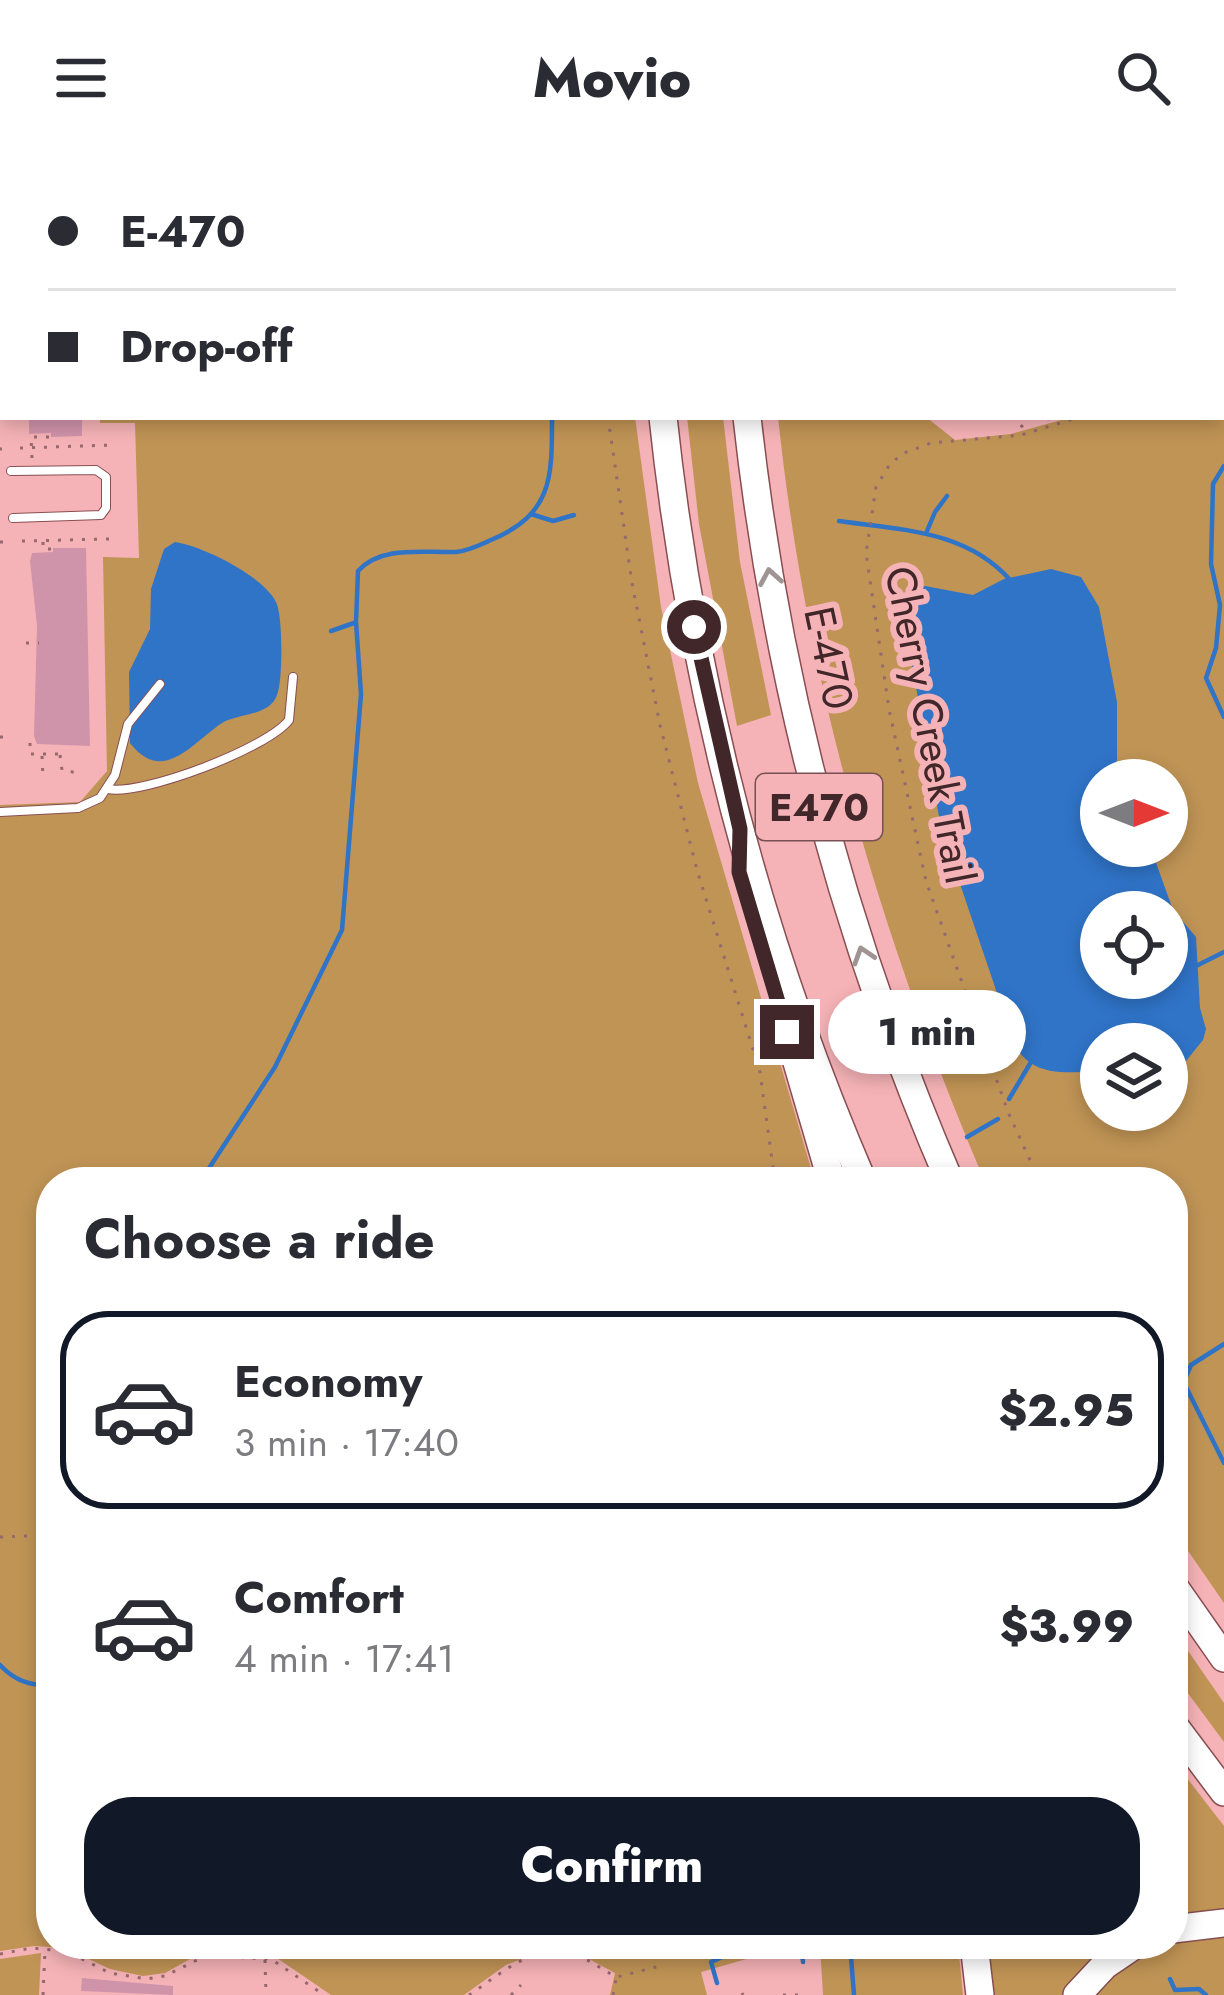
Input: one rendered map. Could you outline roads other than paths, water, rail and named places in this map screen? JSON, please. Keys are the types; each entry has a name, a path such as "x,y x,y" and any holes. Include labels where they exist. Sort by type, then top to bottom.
{"highway":[{"name":"E470","path":"663,420 686,585 740,829 809,1048 857,1167"},
{"name":"E-470","path":"746,420 784,656 825,829 877,997 944,1167"},
{"path":"740,829 739,872 828,1167"},
{"path":"1188,1602 1224,1634"},
{"path":"1188,1607 1224,1658"},
{"path":"1188,1744 1224,1792"},
{"path":"1188,1927 1224,1923"},
{"path":"976,1959 980,1995"},
{"path":"1077,1995 1114,1959"}],"lane":[{"path":"11,472 96,470 106,477 106,508 101,515 13,518"},
{"path":"108,789 139,790 271,738 289,720 292,677"},
{"path":"0,812 78,808 100,798 108,789 128,724 160,684"}],"water":[{"path":"175,542 231,564 269,592 280,620 280,676 277,695 268,707 222,723 178,756 154,761 130,743 129,672 150,629 151,589 164,549"},
{"path":"1051,569 1081,577 1099,607 1117,702 1117,759 1080,759 1080,867 1158,867 1166,891 1080,891 1080,999 1188,999 1188,928 1196,937 1200,1008 1206,1029 1188,1059 1188,1023 1080,1023 1080,1072 1042,1069 1015,1046 941,828 905,625 906,596 925,586 973,595 1004,579"}],"waterway":[{"path":"210,1167 275,1067 342,930 361,694 358,571 390,554 469,549 527,518 545,491 552,420"},
{"path":"1224,466 1213,484 1211,564 1220,605 1216,648 1206,678 1224,717"},
{"path":"927,531 947,496"},
{"path":"531,514 553,521 574,515"},
{"path":"839,521 908,530 953,542 993,563 1010,580"},
{"path":"331,631 354,623"},
{"path":"1196,966 1224,952"},
{"path":"1009,1099 1031,1062"},
{"path":"967,1137 998,1119"},
{"path":"1188,1372 1224,1344"},
{"path":"1188,1391 1224,1463"},
{"path":"0,1665 36,1685"},
{"path":"717,1983 711,1962 719,1959"},
{"path":"851,1959 854,1995"},
{"path":"1170,1979 1175,1990 1199,1989 1206,1995"}]}
